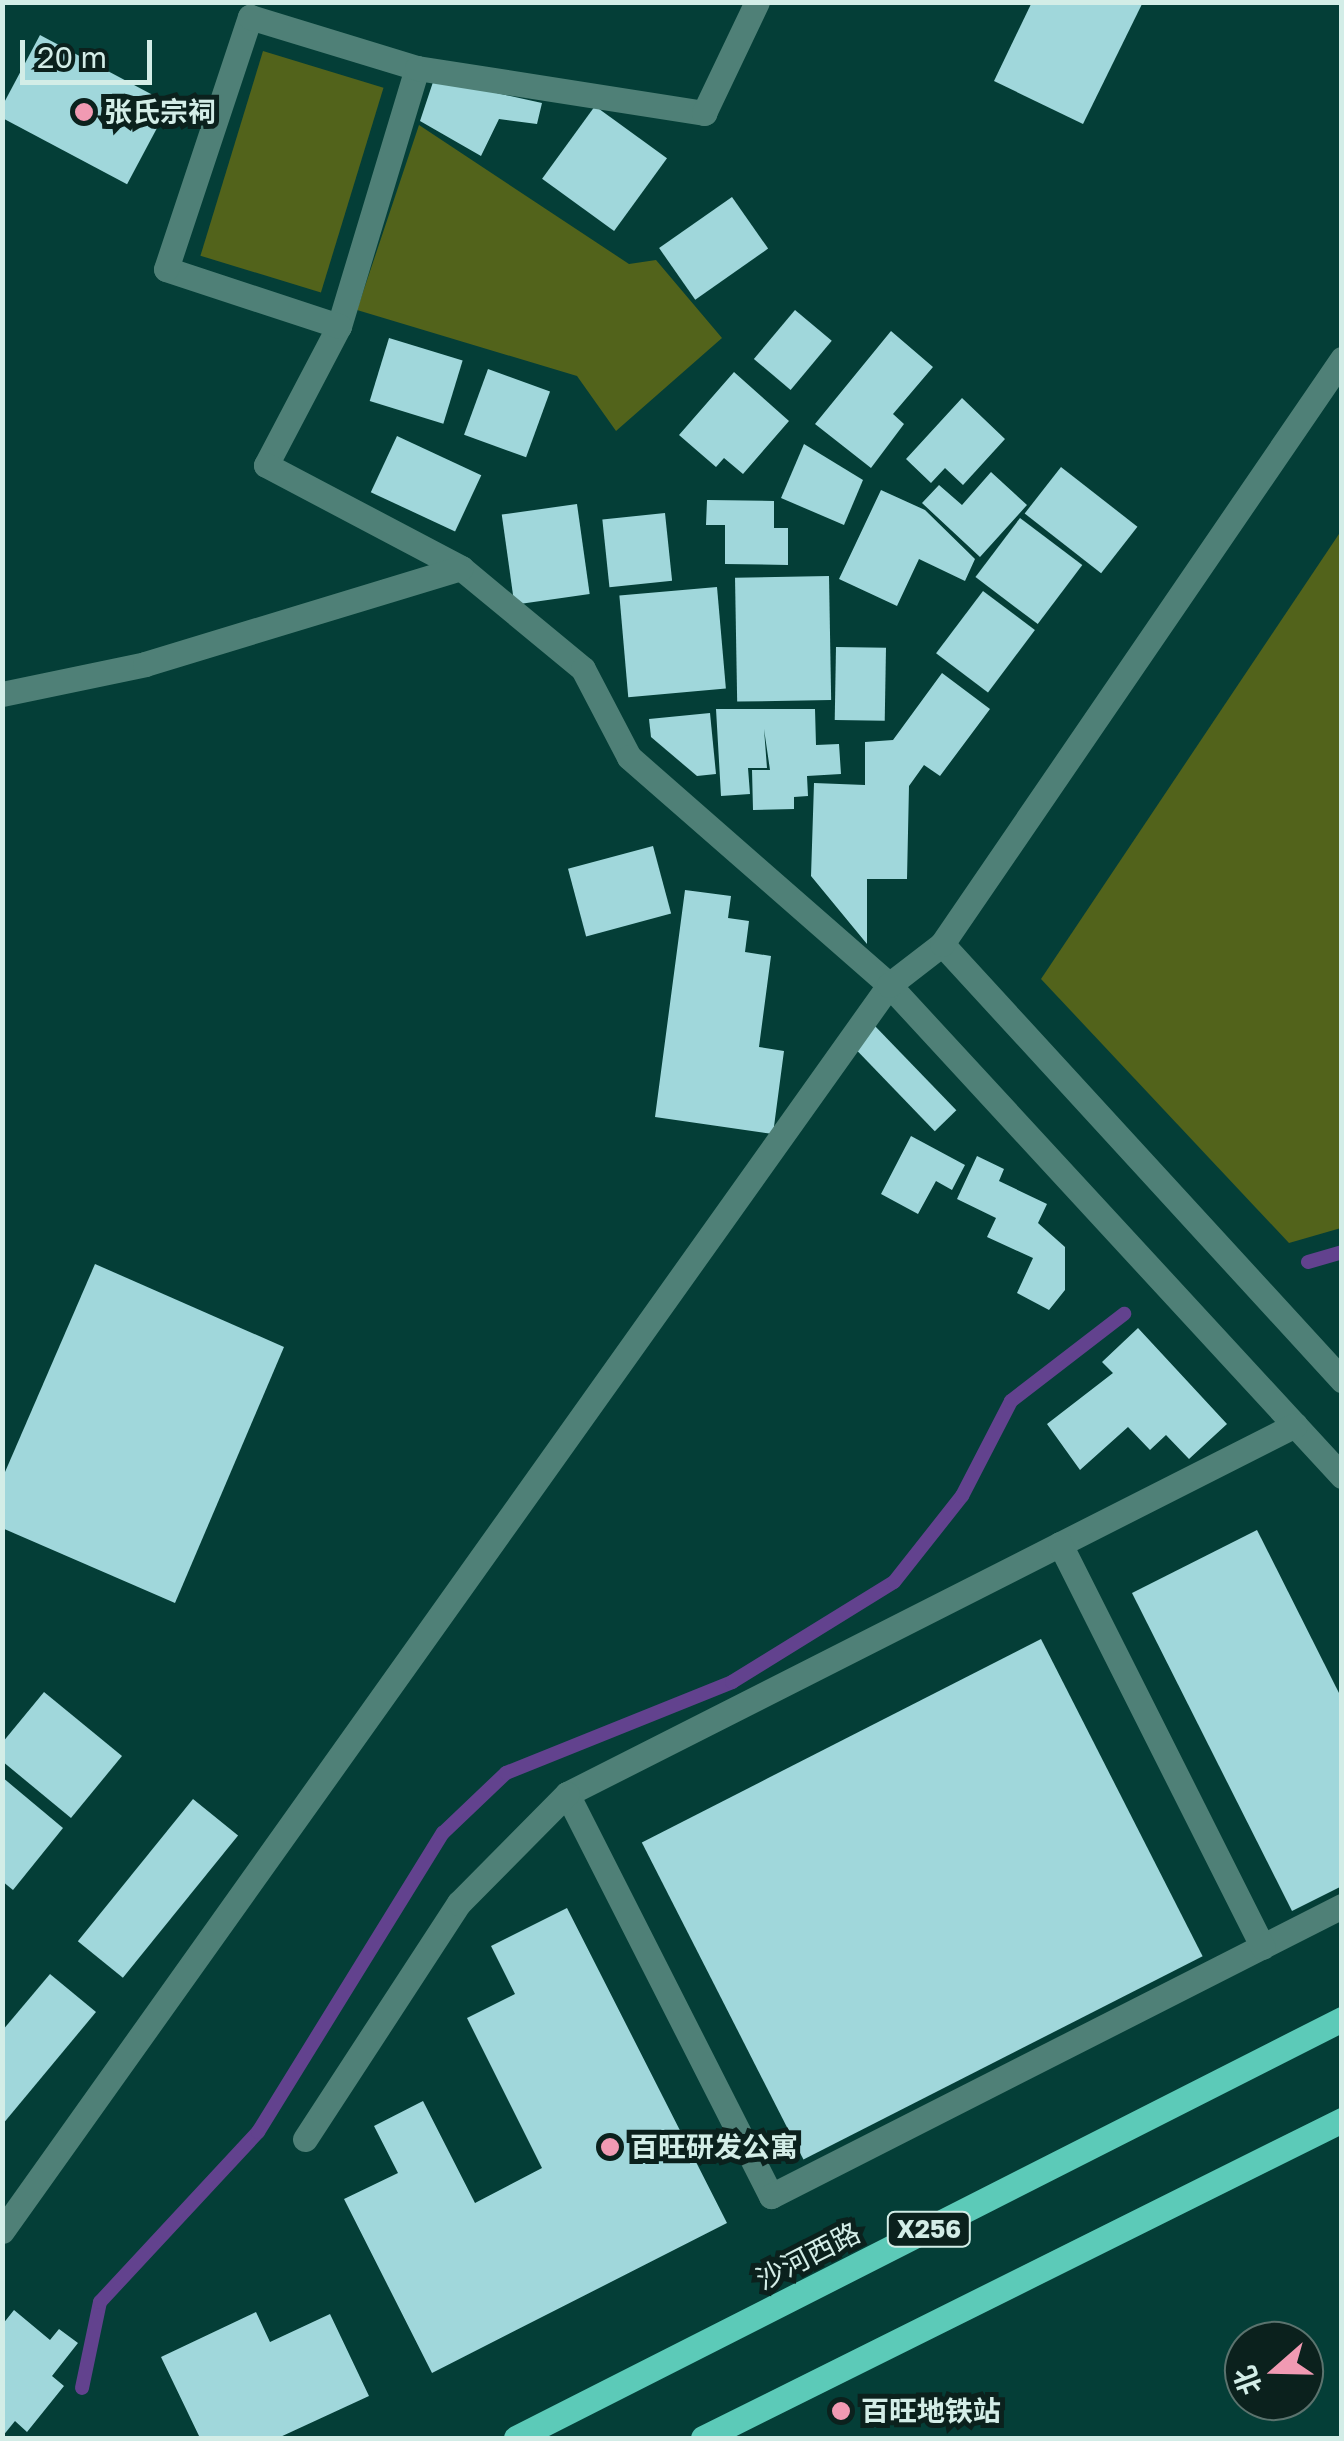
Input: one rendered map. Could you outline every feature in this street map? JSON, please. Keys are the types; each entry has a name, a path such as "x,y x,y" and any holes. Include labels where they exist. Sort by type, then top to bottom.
{"main road":[{"name":"沙河西路","path":"516,2438 1342,2019"},
{"path":"703,2438 1342,2120"}],"street":[{"path":"339,326 166,269 250,17 417,68 704,113 757,2"},
{"path":"417,68 339,326 266,466 460,568 583,669 629,757 889,985 1342,1476"},
{"path":"2,2231 889,985 942,944 1342,359"},
{"path":"2,694 145,664 460,568"},
{"path":"942,944 1342,1380"},
{"path":"305,2139 460,1903 567,1794 1295,1425"},
{"path":"1060,1544 1263,1947"},
{"path":"567,1794 771,2196 1342,1906"}],"green space":[{"path":"263,51 383,88 321,292 200,256"},
{"path":"419,125 629,264 656,260 722,338 616,431 577,376 357,310"},
{"path":"1341,531 1341,1228 1289,1243 1041,979"}],"building":[{"path":"1032,2 1143,2 1083,124 994,81"},
{"name":"张氏宗祠","path":"40,35 170,104 127,184 2,118 2,106"},
{"path":"434,79 542,103 537,124 499,119 481,156 420,121"},
{"path":"595,106 667,158 614,231 542,179"},
{"path":"732,197 768,249 695,300 659,248"},
{"path":"795,310 832,341 791,390 754,359"},
{"path":"891,331 933,367 893,414 904,424 871,468 815,424"},
{"path":"389,338 463,361 443,424 370,401"},
{"path":"488,369 550,392 526,457 464,435"},
{"path":"734,372 789,421 743,474 724,458 716,467 679,435"},
{"path":"962,398 1005,439 963,485 945,468 931,483 906,459"},
{"path":"397,436 481,475 455,531 371,492"},
{"path":"804,444 863,480 844,525 781,498"},
{"path":"1061,467 1137,527 1101,573 1025,513"},
{"path":"991,472 1027,505 980,557 922,503 939,485 962,505"},
{"path":"881,490 925,510 975,559 965,581 919,559 897,606 839,579"},
{"path":"707,500 774,501 774,528 788,528 788,565 725,564 725,525 706,525"},
{"path":"577,504 590,594 514,605 502,515"},
{"path":"665,513 672,581 609,587 602,520"},
{"path":"1020,518 1082,565 1038,624 975,577"},
{"path":"829,576 831,700 737,702 735,578"},
{"path":"717,587 726,689 628,697 619,596"},
{"path":"983,591 1035,630 988,692 936,653"},
{"path":"836,647 886,648 885,721 835,720"},
{"path":"942,673 990,709 940,776 924,765 909,786 907,879 867,879 867,944 811,876 814,783 865,785 865,742 893,740"},
{"path":"716,709 815,709 816,745 839,744 841,774 807,776 808,796 794,797 794,809 753,810 752,770 770,770 764,729 767,768 748,768 750,794 721,796"},
{"path":"710,713 716,774 697,776 651,737 649,719"},
{"path":"653,846 671,914 586,936 568,869"},
{"path":"685,890 731,896 728,918 749,921 745,952 771,956 759,1047 784,1051 773,1134 655,1117"},
{"path":"873,1024 956,1110 935,1131 851,1045"},
{"path":"911,1136 965,1165 952,1190 936,1181 918,1214 881,1194"},
{"path":"977,1156 1004,1169 999,1181 1047,1204 1038,1223 1065,1247 1065,1290 1049,1310 1017,1293 1033,1258 987,1237 996,1218 957,1199"},
{"path":"95,1264 284,1347 175,1603 2,1528 2,1479"},
{"path":"1138,1328 1227,1424 1189,1459 1166,1435 1150,1450 1128,1427 1080,1470 1047,1424 1113,1373 1102,1362"},
{"path":"1257,1530 1342,1699 1342,1886 1292,1911 1132,1593"},
{"path":"1041,1639 1203,1956 803,2160 642,1842"},
{"path":"44,1692 122,1756 71,1818 2,1761 2,1743"},
{"path":"2,1777 63,1828 13,1890 2,1881"},
{"path":"193,1799 238,1836 123,1978 78,1941"},
{"name":"百旺研发公寓","path":"567,1908 727,2223 432,2373 344,2199 398,2173 374,2126 423,2101 475,2203 542,2168 467,2018 515,1994 491,1946"},
{"path":"50,1974 96,2012 2,2125 2,2031"},
{"path":"14,2310 50,2340 59,2329 78,2343 52,2376 64,2386 27,2432 15,2421 2,2437 2,2325"},
{"path":"256,2312 270,2342 330,2314 369,2396 278,2438 200,2438 161,2357"}],"waterway":[{"path":"1308,1262 1342,1252"},
{"path":"82,2388 100,2302 258,2132 443,1833 506,1773 732,1682 894,1582 962,1496 1011,1401 1124,1314"}],"place":[{"name":"张氏宗祠","path":"84,112"},
{"name":"百旺研发公寓","path":"610,2147"},
{"name":"百旺地铁站","path":"841,2411"}]}
